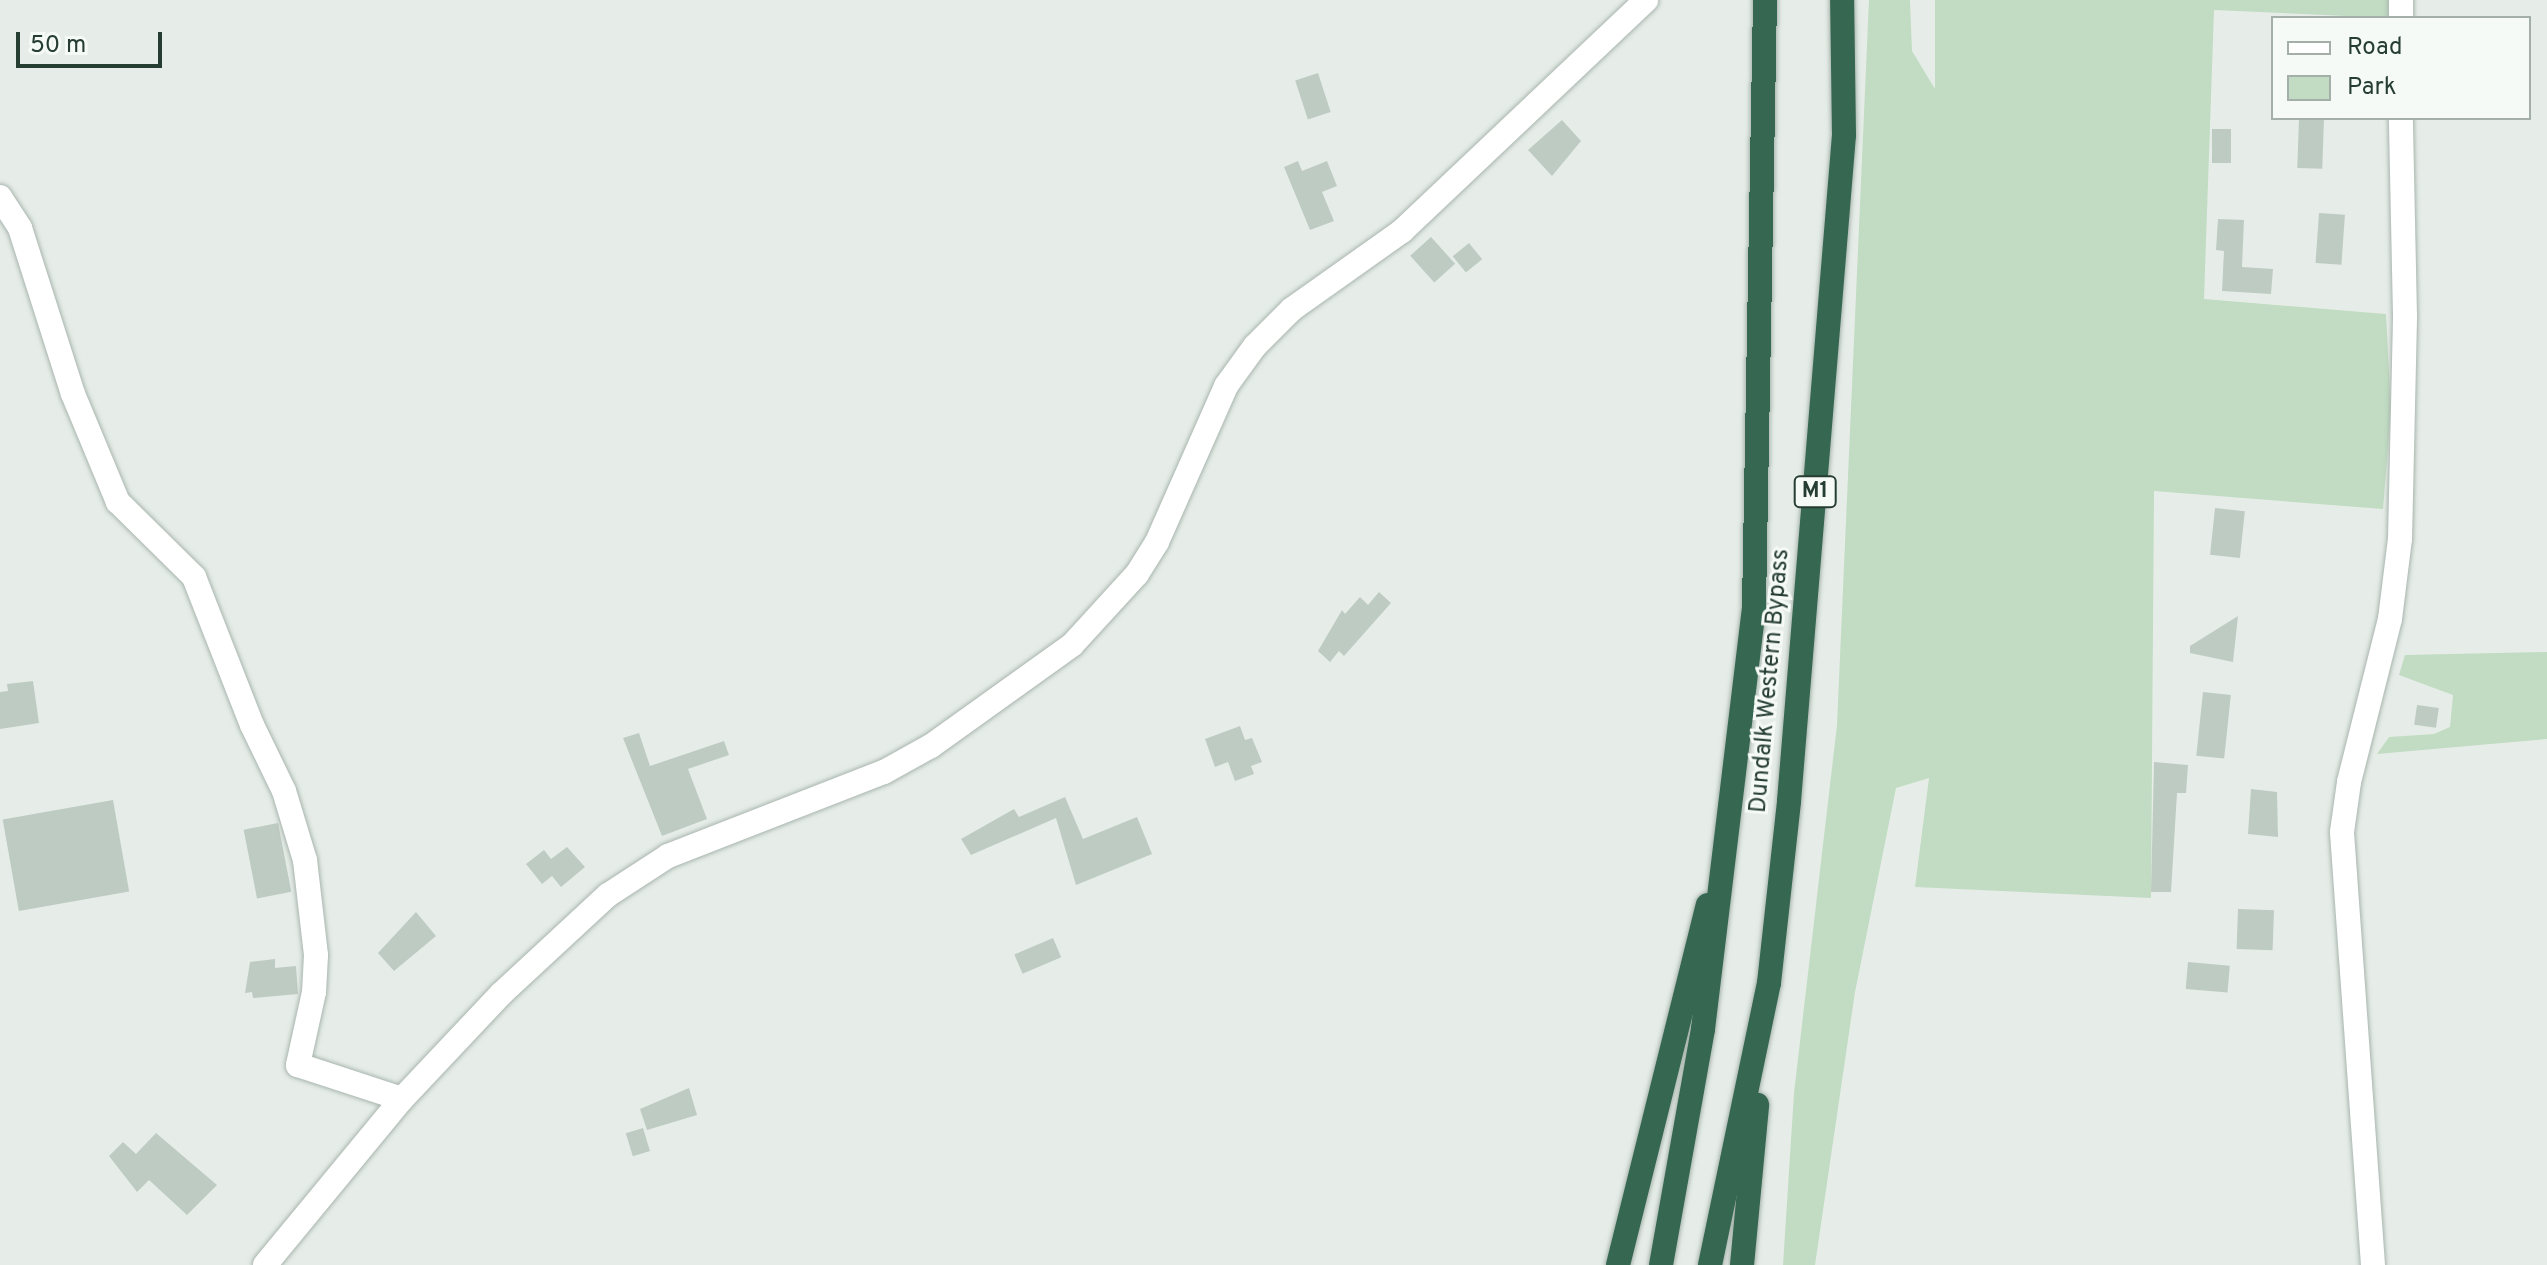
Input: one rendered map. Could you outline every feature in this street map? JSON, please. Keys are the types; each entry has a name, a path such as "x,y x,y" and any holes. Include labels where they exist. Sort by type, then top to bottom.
{"highway":[{"name":"Dundalk Western Bypass","path":"1661,1265 1703,1029 1728,850 1754,606 1765,0"},
{"name":"Dundalk Western Bypass","path":"1710,1265 1769,983 1806,617 1844,135 1842,0"},
{"path":"1618,1265 1636,1209 1702,923 1728,850"},
{"path":"1742,1265 1769,983"}],"street":[{"path":"265,1265 402,1099 501,994 608,895 668,856 884,772 931,746 1072,645 1137,574 1157,542 1226,386 1255,346 1292,309 1402,231 1646,0"},
{"path":"2373,1265 2342,832 2349,782 2390,619 2400,539 2405,316 2401,120"},
{"path":"0,197 20,228 73,394 118,502 194,577 252,725 284,791 305,860 316,943 314,992 298,1065 402,1099"}],"green space":[{"path":"1869,0 1910,0 1912,51 1935,89 1935,0 2391,0 2390,16 2214,10 2204,299 2386,314 2391,410 2383,509 2154,491 2151,898 1915,887 1929,778 1896,788 1855,992 1815,1265 1783,1265 1794,1093 1837,725"},
{"path":"2547,652 2547,739 2377,754 2389,737 2434,734 2450,727 2453,695 2399,675 2405,655"}],"building":[{"path":"1318,73 1331,112 1308,119 1295,80"},
{"path":"1562,120 1581,141 1552,176 1528,150"},
{"path":"2299,120 2324,120 2322,169 2297,168"},
{"path":"2212,129 2231,129 2231,163 2212,163"},
{"path":"1298,161 1302,171 1327,161 1337,186 1322,192 1334,221 1310,230 1284,167"},
{"path":"2319,213 2345,215 2341,265 2316,263"},
{"path":"2218,219 2244,220 2242,267 2273,269 2271,294 2222,291 2224,251 2216,250"},
{"path":"1431,237 1455,264 1434,282 1410,256"},
{"path":"1469,243 1482,259 1466,273 1453,256"},
{"path":"2215,508 2245,511 2240,558 2210,555"},
{"path":"1379,592 1391,603 1344,656 1339,651 1330,662 1318,651 1342,610 1345,614 1360,597 1368,605"},
{"path":"2238,616 2233,662 2190,653 2190,646"},
{"path":"33,681 39,723 0,729 0,692 8,691 7,684"},
{"path":"2203,692 2231,695 2224,759 2196,756"},
{"path":"2417,705 2439,708 2436,728 2414,725"},
{"path":"1240,726 1245,740 1252,738 1262,762 1251,766 1254,774 1235,781 1228,762 1215,767 1205,739"},
{"path":"639,733 650,766 724,741 729,755 688,769 707,819 662,836 623,738"},
{"path":"2154,762 2188,765 2186,793 2177,793 2171,892 2151,892"},
{"path":"2251,789 2277,792 2278,837 2248,834"},
{"path":"1065,797 1083,839 1137,817 1152,854 1076,885 1056,818 971,855 961,839 1014,809 1019,817"},
{"path":"113,800 129,892 19,911 3,819"},
{"path":"278,823 291,892 257,898 244,830"},
{"path":"567,847 585,867 561,887 552,876 542,884 526,864 544,850 551,859"},
{"path":"2238,909 2274,910 2273,950 2237,949"},
{"path":"416,912 436,936 394,971 378,953"},
{"path":"1053,938 1061,957 1023,974 1014,954"},
{"path":"275,959 275,968 296,966 298,994 253,998 252,992 245,993 250,962"},
{"path":"2188,962 2230,966 2227,993 2186,989"},
{"path":"689,1088 697,1115 647,1130 640,1109"},
{"path":"643,1128 650,1151 633,1156 626,1133"},
{"path":"156,1133 217,1185 187,1215 149,1180 137,1192 109,1156 123,1142 136,1154"}]}
